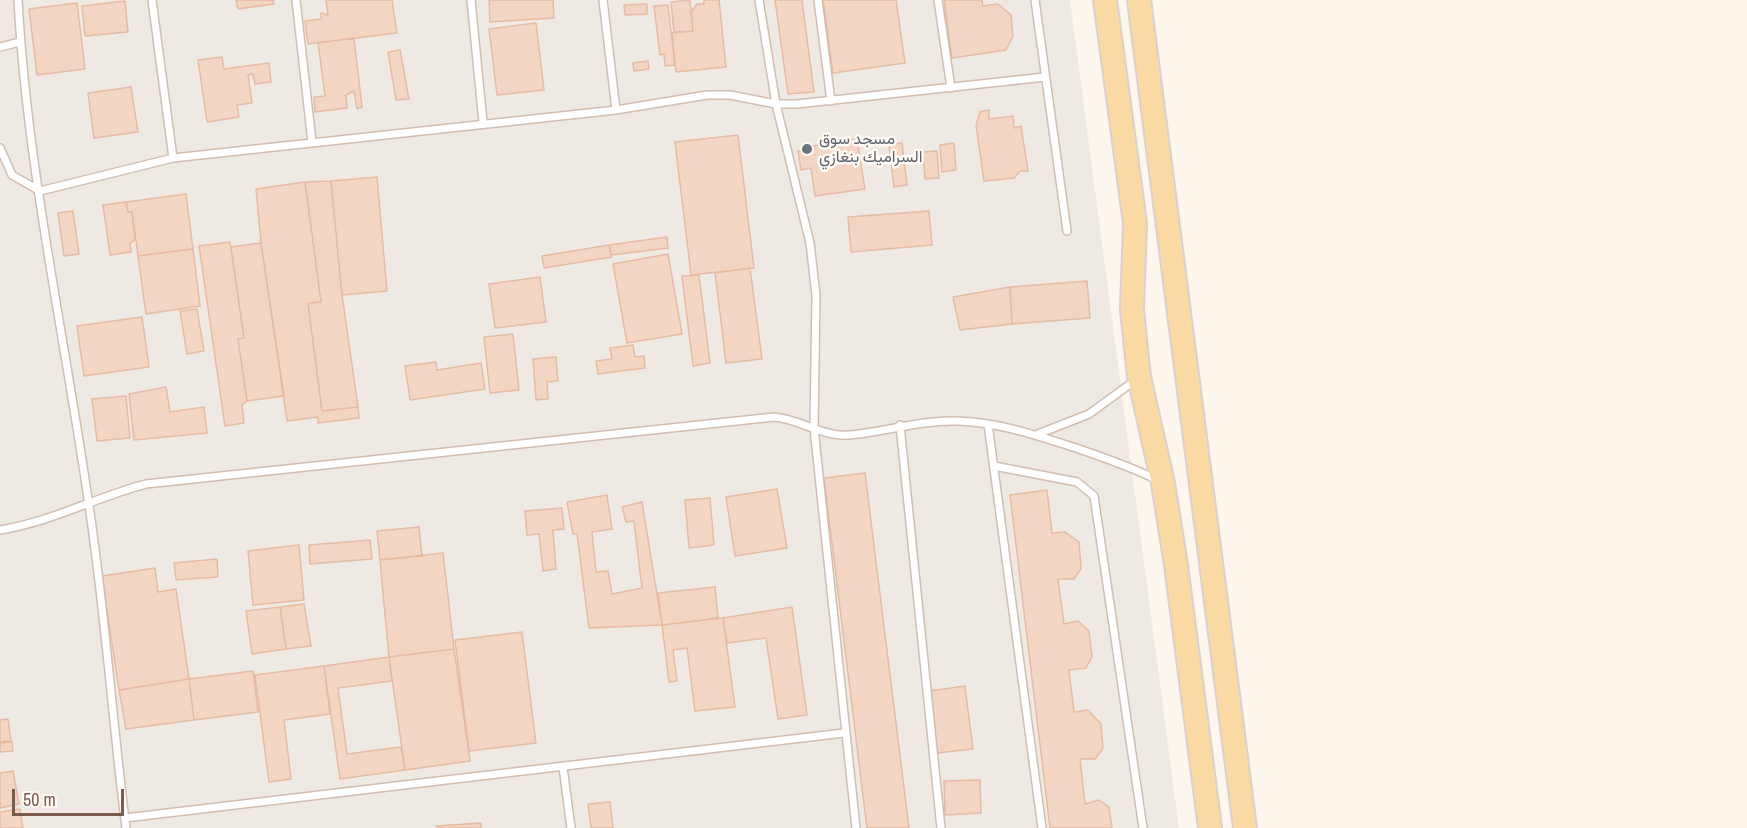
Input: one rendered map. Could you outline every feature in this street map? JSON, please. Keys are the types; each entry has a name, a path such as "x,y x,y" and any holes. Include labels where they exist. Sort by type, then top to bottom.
{"main road":[{"path":"1106,0 1135,223 1132,310 1139,377 1163,483 1189,654 1210,828"},
{"path":"1139,0 1245,828"}],"lane":[{"path":"18,0 20,42 40,191 89,501 126,828"},
{"path":"152,0 173,158"},
{"path":"296,0 312,142"},
{"path":"471,0 483,122"},
{"path":"603,0 616,110"},
{"path":"759,0 776,104 810,243 816,295 814,428 844,734 856,828"},
{"path":"818,0 831,101"},
{"path":"938,0 951,88"},
{"path":"1035,0 1067,231"},
{"path":"0,47 20,42"},
{"path":"0,148 12,175 40,191 173,158 483,122 616,110 707,95 730,95 776,104 831,101 1045,77"},
{"path":"1038,434 1089,414 1139,377"},
{"path":"0,530 45,520 89,501 147,484 774,417 848,435 900,425 957,421 988,424 1038,434 1121,462 1163,483"},
{"path":"988,424 1042,828"},
{"path":"900,425 941,828"},
{"path":"994,466 1077,482 1094,496 1143,828"},
{"path":"125,818 844,734"},
{"path":"563,766 571,828"}],"shaded area":[{"path":"0,0 1070,0 1179,828 0,828"}],"building":[{"path":"236,0 273,0 274,4 238,9"},
{"path":"326,0 392,0 397,33 308,44 305,21 321,19 321,13 328,15"},
{"path":"489,0 553,0 554,18 490,22"},
{"path":"690,0 693,31 674,32 671,2"},
{"path":"704,0 719,0 726,67 676,72 672,33 693,31 691,12 697,4 704,4"},
{"path":"775,0 802,0 814,92 788,94"},
{"path":"823,0 896,0 905,63 833,73"},
{"path":"944,0 982,0 983,6 998,4 1011,15 1013,36 1006,50 952,58"},
{"path":"125,1 128,32 85,36 82,6"},
{"path":"77,3 85,69 37,75 29,9"},
{"path":"647,4 647,14 625,15 624,5"},
{"path":"668,5 675,65 665,66 664,54 660,55 654,6"},
{"path":"536,23 544,90 497,95 489,29"},
{"path":"354,38 362,107 357,109 354,91 346,95 347,108 315,112 314,97 325,96 318,43"},
{"path":"400,50 409,99 396,100 388,52"},
{"path":"222,57 224,69 269,63 271,82 255,84 253,74 248,75 252,103 237,105 239,117 207,122 198,60"},
{"path":"648,61 649,69 634,71 633,63"},
{"path":"131,87 138,132 94,138 88,93"},
{"path":"989,110 989,119 1013,116 1014,128 1021,126 1028,171 1020,171 1014,178 984,181 976,125 980,112"},
{"path":"738,135 754,268 691,275 675,142"},
{"path":"857,139 865,189 815,196 811,168 801,170 798,151 810,150 813,146"},
{"path":"902,143 907,185 894,187 889,145"},
{"path":"954,143 956,170 942,172 940,145"},
{"path":"937,151 939,178 925,179 923,152"},
{"path":"377,177 387,291 342,295 331,181"},
{"path":"331,181 342,295 358,407 322,411 308,303 321,302 305,182"},
{"path":"305,182 321,302 308,303 322,411 358,407 359,418 318,423 318,417 287,421 261,243 256,189"},
{"path":"186,194 193,249 138,256 132,212 128,212 126,202"},
{"path":"126,202 128,212 132,212 135,240 130,243 131,252 110,255 103,205"},
{"path":"73,211 79,254 64,256 58,213"},
{"path":"929,211 932,245 851,252 848,217"},
{"path":"667,237 668,248 611,255 609,245"},
{"path":"230,242 244,338 238,339 247,401 242,405 244,423 225,426 199,246"},
{"path":"261,243 284,396 247,401 238,339 244,338 231,247"},
{"path":"609,245 612,257 544,268 542,256"},
{"path":"193,249 200,306 146,314 138,256"},
{"path":"668,254 682,334 627,343 613,264"},
{"path":"750,268 762,359 726,363 715,273"},
{"path":"699,275 710,363 693,366 682,276"},
{"path":"540,277 546,322 495,328 489,284"},
{"path":"1087,281 1090,318 1012,324 1010,287"},
{"path":"1010,287 1012,324 960,330 953,297"},
{"path":"197,309 204,351 187,354 180,311"},
{"path":"142,317 149,367 84,376 77,326"},
{"path":"513,334 519,390 490,393 484,337"},
{"path":"633,345 635,357 644,356 645,368 598,374 596,361 612,359 610,348"},
{"path":"556,357 558,381 547,382 548,399 536,400 533,359"},
{"path":"436,362 437,370 481,363 485,389 410,400 405,366"},
{"path":"166,387 170,412 204,407 207,433 134,440 129,394"},
{"path":"126,396 130,438 97,441 92,399"},
{"path":"865,473 909,828 867,828 824,478"},
{"path":"777,489 787,548 735,556 726,497"},
{"path":"1047,490 1052,533 1065,532 1079,542 1081,569 1074,579 1058,579 1064,624 1078,621 1089,631 1092,657 1086,668 1069,670 1074,712 1088,710 1101,724 1103,748 1095,759 1080,759 1085,804 1099,800 1109,807 1112,828 1050,828 1010,495"},
{"path":"607,495 612,529 592,532 596,572 608,571 612,594 642,588 634,521 626,522 622,507 642,502 662,625 589,628 577,534 573,534 567,502"},
{"path":"710,498 714,545 689,548 685,500"},
{"path":"562,508 564,529 553,530 556,569 543,571 539,534 527,535 525,511"},
{"path":"419,527 422,556 380,560 377,531"},
{"path":"370,540 372,559 310,564 309,545"},
{"path":"299,545 304,600 253,605 248,551"},
{"path":"443,553 454,649 389,657 380,560"},
{"path":"217,559 218,577 176,580 174,563"},
{"path":"155,568 158,592 176,589 189,679 119,690 102,576"},
{"path":"715,587 718,618 662,625 658,593"},
{"path":"304,604 311,646 286,649 280,607"},
{"path":"280,607 286,649 252,654 246,611"},
{"path":"792,607 807,715 778,719 766,638 727,643 723,618"},
{"path":"723,618 735,707 695,711 687,648 673,650 677,681 669,682 662,625"},
{"path":"522,632 536,743 469,751 455,640"},
{"path":"454,649 470,761 405,770 389,657"},
{"path":"389,657 392,681 338,688 347,754 401,747 405,770 340,779 324,666"},
{"path":"324,666 330,714 284,720 291,779 269,782 255,675"},
{"path":"253,671 258,712 194,720 189,679"},
{"path":"189,679 194,720 126,729 119,690"},
{"path":"965,686 973,749 937,753 929,691"},
{"path":"8,719 11,741 0,742 0,720"},
{"path":"12,742 13,751 0,752 0,743"},
{"path":"13,771 19,804 0,808 0,773"},
{"path":"980,780 981,813 945,815 944,781"},
{"path":"610,802 613,828 591,828 588,804"},
{"path":"20,809 23,828 0,828 0,812"},
{"path":"481,823 481,828 437,828 436,826"}],"place":[{"name":"مسجد سوق السراميك بنغازي","path":"807,149"}]}
